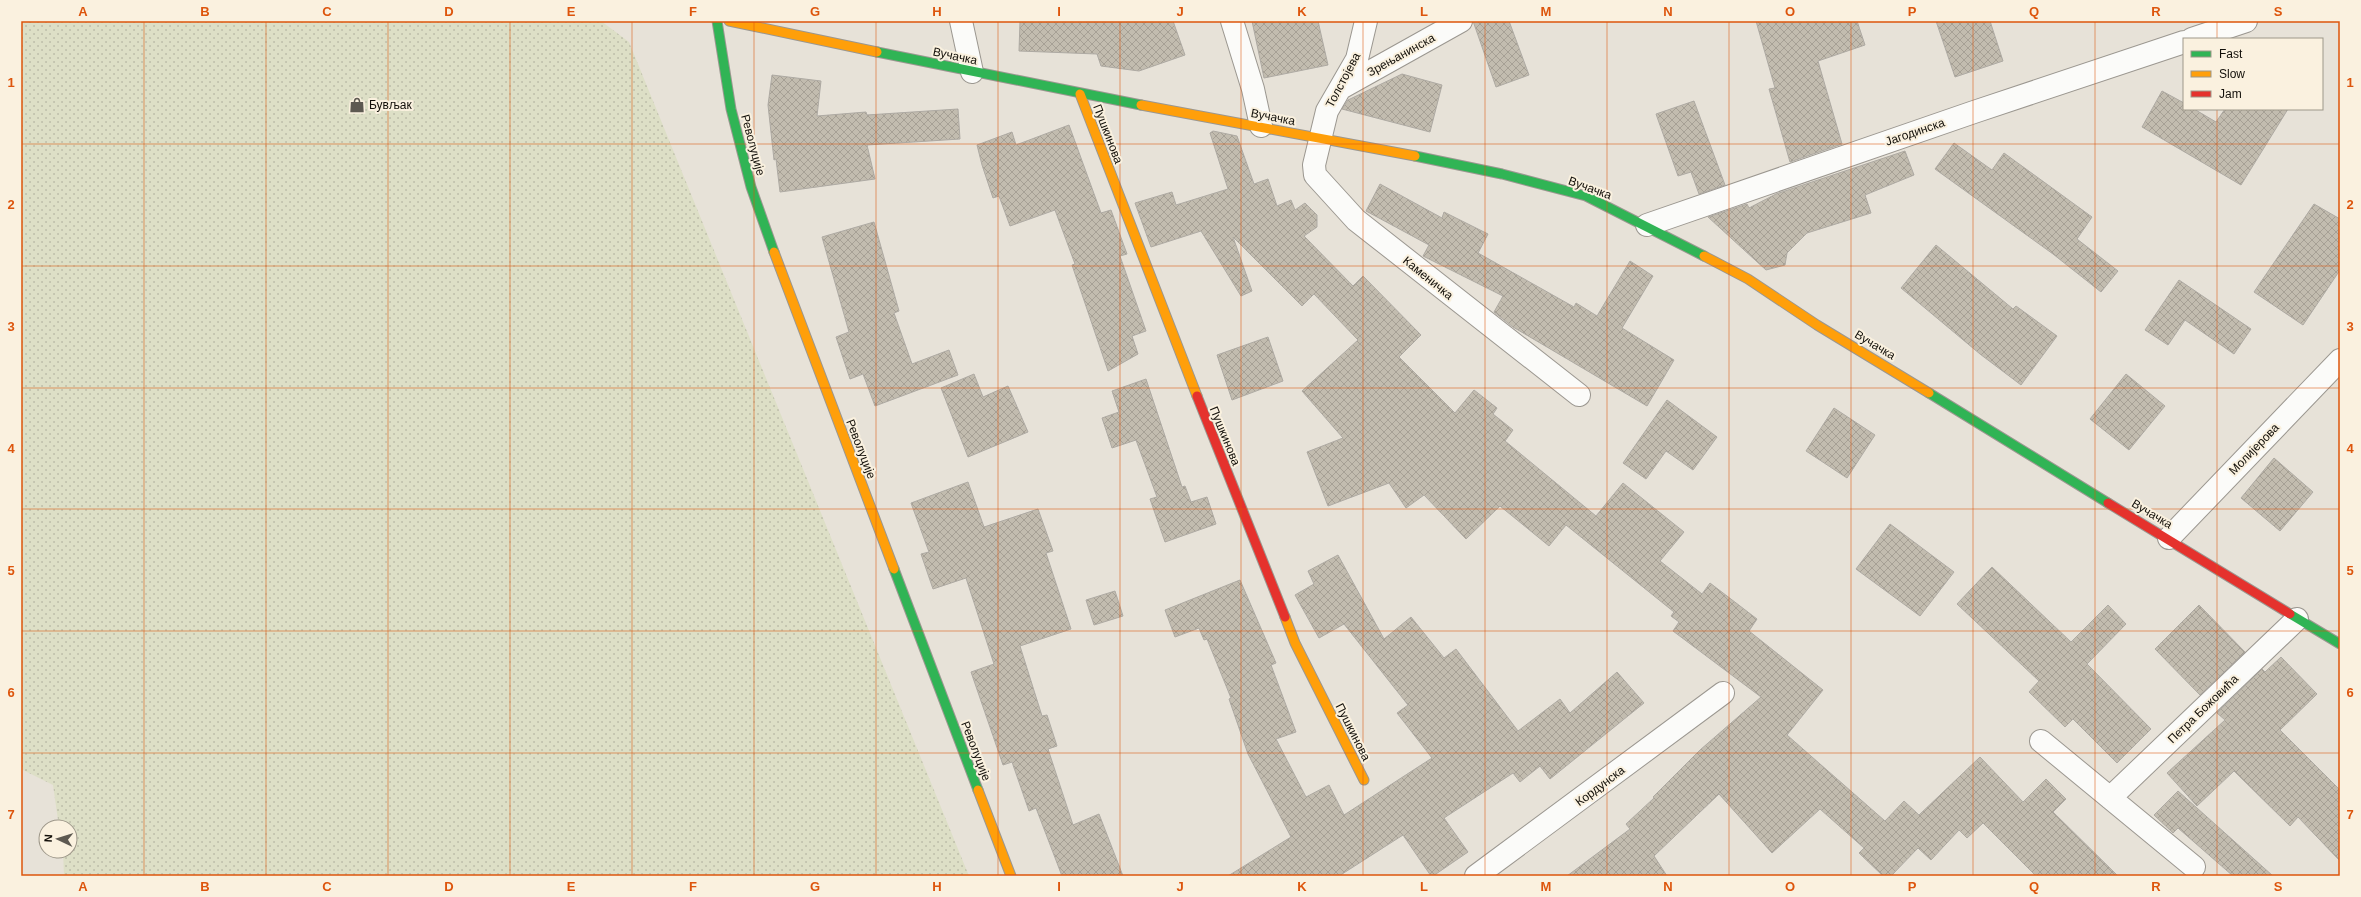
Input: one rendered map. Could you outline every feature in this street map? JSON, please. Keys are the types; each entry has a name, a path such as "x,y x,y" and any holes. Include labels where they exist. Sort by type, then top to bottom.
{"street":[{"name":"Револуције","path":"717,21 731,109 751,187 815,363 1011,876"},
{"name":"Вучачка","path":"728,21 1080,94 1261,126 1502,174 1586,196 1647,225 1748,279 1817,325 2169,538 2297,619 2340,644"},
{"path":"961,21 972,72"},
{"path":"1232,21 1253,89 1261,126"},
{"name":"Толстојева","path":"1320,138 1327,111 1357,59 1366,21"},
{"name":"Зрењанинска","path":"1341,88 1461,21"},
{"path":"2195,38 2246,21"},
{"name":"Јагодинска","path":"1647,225 1974,112 2183,42"},
{"name":"Пушкинова","path":"1080,94 1148,274 1295,643 1364,780"},
{"name":"Каменичка","path":"1320,138 1314,165 1315,175 1356,220 1579,395"},
{"name":"Молијерова","path":"2169,538 2340,360"},
{"name":"Петра Божовића","path":"2110,798 2297,619"},
{"name":"Кордунска","path":"1476,876 1723,693"},
{"path":"2041,741 2194,867"}],"green space":[{"path":"21,21 601,21 629,42 969,876 64,876 63,859 78,859 78,819 58,819 53,785 21,769"}],"building":[{"path":"1020,21 1173,21 1185,55 1139,71 1101,66 1097,54 1019,51"},
{"path":"1252,21 1318,21 1328,65 1264,78"},
{"path":"1473,21 1509,21 1529,75 1496,87"},
{"path":"1756,21 1857,21 1865,45 1818,61 1842,144 1790,162 1769,89 1775,88"},
{"path":"1936,21 1990,21 2003,61 1955,77"},
{"path":"1402,74 1442,85 1430,132 1342,109 1348,100"},
{"path":"772,75 821,81 817,116 866,112 867,115 958,109 960,139 867,145 875,179 780,192 776,159 774,160 768,105"},
{"path":"2162,91 2183,102 2183,110 2196,110 2216,122 2224,110 2287,110 2241,185 2142,127"},
{"path":"1694,101 1725,185 1699,194 1691,172 1678,176 1656,114"},
{"path":"1069,125 1101,213 1111,210 1127,254 1120,256 1146,331 1132,336 1138,354 1108,371 1072,265 1075,264 1055,210 1010,226 999,196 993,198 977,145 1012,132 1016,145"},
{"path":"1213,131 1237,136 1254,184 1268,179 1277,206 1291,200 1295,210 1305,203 1317,215 1317,227 1304,236 1353,286 1363,276 1421,335 1399,357 1455,413 1474,390 1497,408 1493,414 1513,430 1505,441 1596,516 1623,483 1684,532 1660,561 1702,594 1710,583 1757,619 1749,631 1823,690 1787,735 1885,821 1904,801 1919,815 1980,757 2023,802 2046,779 2066,799 2053,812 2118,876 2036,876 1983,823 1967,838 1959,830 1931,860 1918,848 1891,876 1883,876 1859,853 1864,848 1820,809 1772,853 1719,794 1654,856 1667,876 1567,876 1630,829 1626,824 1654,798 1653,797 1700,750 1761,697 1673,631 1679,622 1671,616 1674,612 1566,525 1549,546 1500,506 1466,539 1424,495 1406,508 1389,483 1328,506 1307,452 1343,438 1302,391 1358,340 1314,294 1302,306 1233,237 1252,291 1241,296 1201,231 1151,247 1135,203 1172,192 1176,205 1228,189 1210,133"},
{"path":"1954,143 1992,170 2004,153 2092,217 2077,239 2118,271 2101,292 2053,254 1935,169"},
{"path":"1905,151 1914,175 1865,195 1871,213 1807,233 1787,253 1785,265 1766,270 1708,217 1747,204 1749,208 1776,194"},
{"path":"1380,184 1442,218 1444,212 1488,234 1478,253 1574,307 1576,303 1597,316 1630,261 1653,276 1622,328 1674,360 1647,406 1513,327 1494,312 1503,296 1423,256 1429,245 1366,211"},
{"path":"2314,204 2340,219 2340,270 2303,325 2254,292"},
{"path":"874,222 899,311 894,313 912,364 949,350 958,375 875,406 863,374 850,379 836,337 849,332 822,237"},
{"path":"1936,245 2013,309 2016,306 2057,336 2021,385 1980,354 1901,288"},
{"path":"2179,280 2251,329 2234,354 2185,320 2168,345 2145,330"},
{"path":"1268,337 1283,381 1232,400 1217,355"},
{"path":"974,374 983,397 1008,386 1028,432 968,457 941,388"},
{"path":"2126,374 2165,406 2129,450 2090,419"},
{"path":"1146,379 1182,487 1185,486 1191,502 1207,497 1216,524 1165,542 1150,499 1157,497 1136,440 1112,448 1102,418 1119,412 1112,391"},
{"path":"1667,400 1717,437 1693,470 1666,451 1646,479 1623,463"},
{"path":"1834,408 1875,435 1847,478 1806,451"},
{"path":"2274,458 2313,492 2280,531 2241,498"},
{"path":"968,482 984,527 1038,509 1053,551 1046,553 1071,629 1020,646 1042,716 1047,715 1057,746 1048,749 1073,825 1099,814 1123,876 1062,876 1036,808 1029,811 1012,762 1003,765 971,672 994,664 966,578 933,589 921,554 929,552 911,503"},
{"path":"1890,524 1954,572 1920,616 1856,569"},
{"path":"1338,555 1384,639 1411,617 1444,658 1456,649 1518,731 1560,699 1570,713 1617,672 1644,703 1550,779 1540,766 1520,782 1513,773 1444,818 1468,852 1433,876 1431,876 1403,835 1339,876 1228,876 1291,837 1248,754 1229,699 1231,698 1207,639 1204,640 1199,628 1175,637 1165,610 1240,580 1276,663 1271,665 1296,732 1276,739 1306,797 1329,785 1344,815 1432,758 1397,713 1408,705 1344,624 1319,638 1295,595 1314,584 1308,571"},
{"path":"1992,567 2071,642 2108,605 2126,624 2087,664 2151,729 2117,763 2073,719 2065,727 2029,692 2039,681 1957,604"},
{"path":"1115,591 1123,616 1094,625 1086,600"},
{"path":"2199,605 2245,652 2200,695 2155,649"},
{"path":"2281,657 2317,694 2280,730 2340,790 2340,861 2298,817 2290,826 2234,771 2197,806 2167,773 2225,720 2217,713 2262,669 2265,672"},
{"path":"2178,791 2273,876 2233,876 2178,828 2173,833 2154,815"}],"traffic: fast":[{"path":"717,21 731,109 751,187 774,252"},
{"path":"877,52 1141,105"},
{"path":"1415,156 1502,174 1586,196 1704,256"},
{"path":"1929,393 2108,503"},
{"path":"894,569 978,790"},
{"path":"2290,614 2340,644"}],"traffic: slow":[{"path":"729,21 877,52"},
{"path":"1080,94 1197,396"},
{"path":"1141,105 1415,156"},
{"path":"774,252 894,569"},
{"path":"1704,256 1748,279 1817,325 1929,393"},
{"path":"1285,617 1295,643 1364,780"},
{"path":"978,790 1011,876"}],"traffic: jam":[{"path":"1197,396 1285,617"},
{"path":"2108,503 2290,614"}],"place":[{"name":"Бувљак","path":"357,105"}]}
